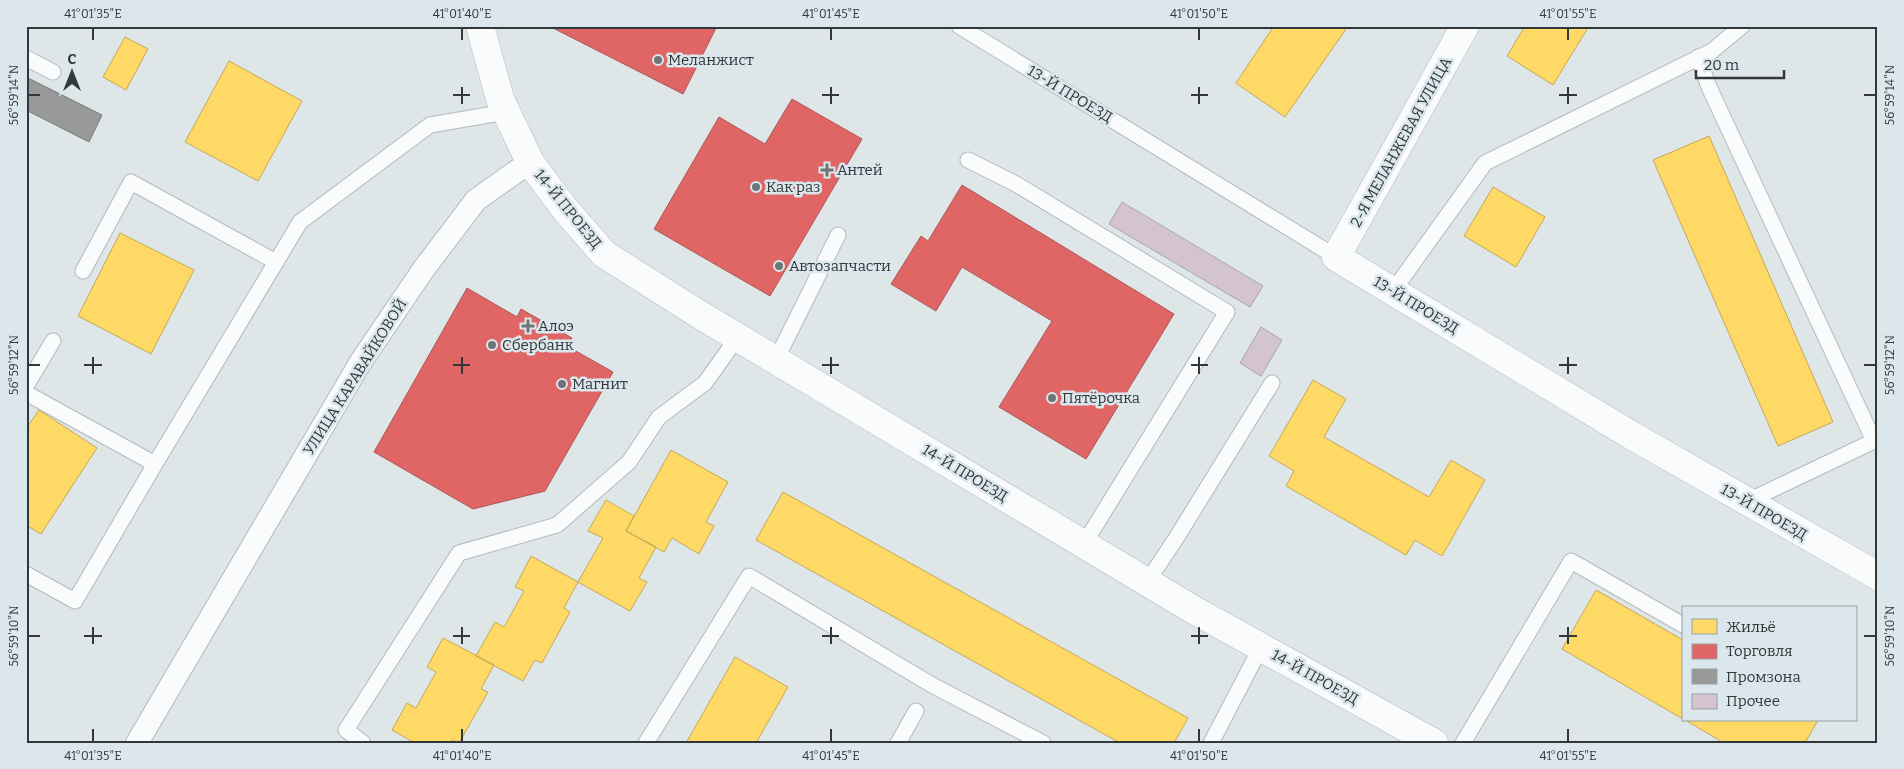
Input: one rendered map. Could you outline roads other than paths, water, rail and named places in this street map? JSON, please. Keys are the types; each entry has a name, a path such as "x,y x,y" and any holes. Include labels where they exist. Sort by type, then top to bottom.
{"main road":[{"path":"480,26 500,99 530,162"},
{"name":"2-Я МЕЛАНЖЕВАЯ УЛИЦА","path":"1336,257 1465,26"},
{"name":"14-Й ПРОЕЗД","path":"530,162 564,208 604,254 737,338 1147,582 1424,740"},
{"name":"13-Й ПРОЕЗД","path":"1336,257 1623,430 1878,576"}],"street":[{"name":"УЛИЦА КАРАВАЙКОВОЙ","path":"137,743 360,363 418,278 476,200 530,162"}],"lane":[{"name":"13-Й ПРОЕЗД","path":"959,26 1336,257"},
{"path":"1726,26 1705,54 1709,87 1874,441 1746,502"},
{"path":"1393,291 1485,163 1705,54 1742,26"},
{"path":"26,58 53,72"},
{"path":"26,574 76,601 155,464 300,222 430,125 506,112"},
{"path":"968,160 1016,184 1226,312 1084,544"},
{"path":"83,272 131,182 276,262"},
{"path":"776,360 838,235"},
{"path":"363,743 346,730 459,553 557,525 629,462 658,417 705,383 737,338"},
{"path":"26,386 53,340"},
{"path":"1147,582 1272,383"},
{"path":"26,393 155,464"},
{"path":"1463,743 1572,561 1682,624"},
{"path":"646,743 749,576 932,685 1043,743"},
{"path":"1211,743 1261,647"},
{"path":"898,743 916,711"}],"place":[{"name":"Меланжист","path":"658,60"},
{"name":"Антей","path":"827,170"},
{"name":"Как раз","path":"756,187"},
{"name":"Автозапчасти","path":"779,266"},
{"name":"Алоэ","path":"528,326"},
{"name":"Сбербанк","path":"492,345"},
{"name":"Магнит","path":"562,384"},
{"name":"Пятёрочка","path":"1052,398"}]}
